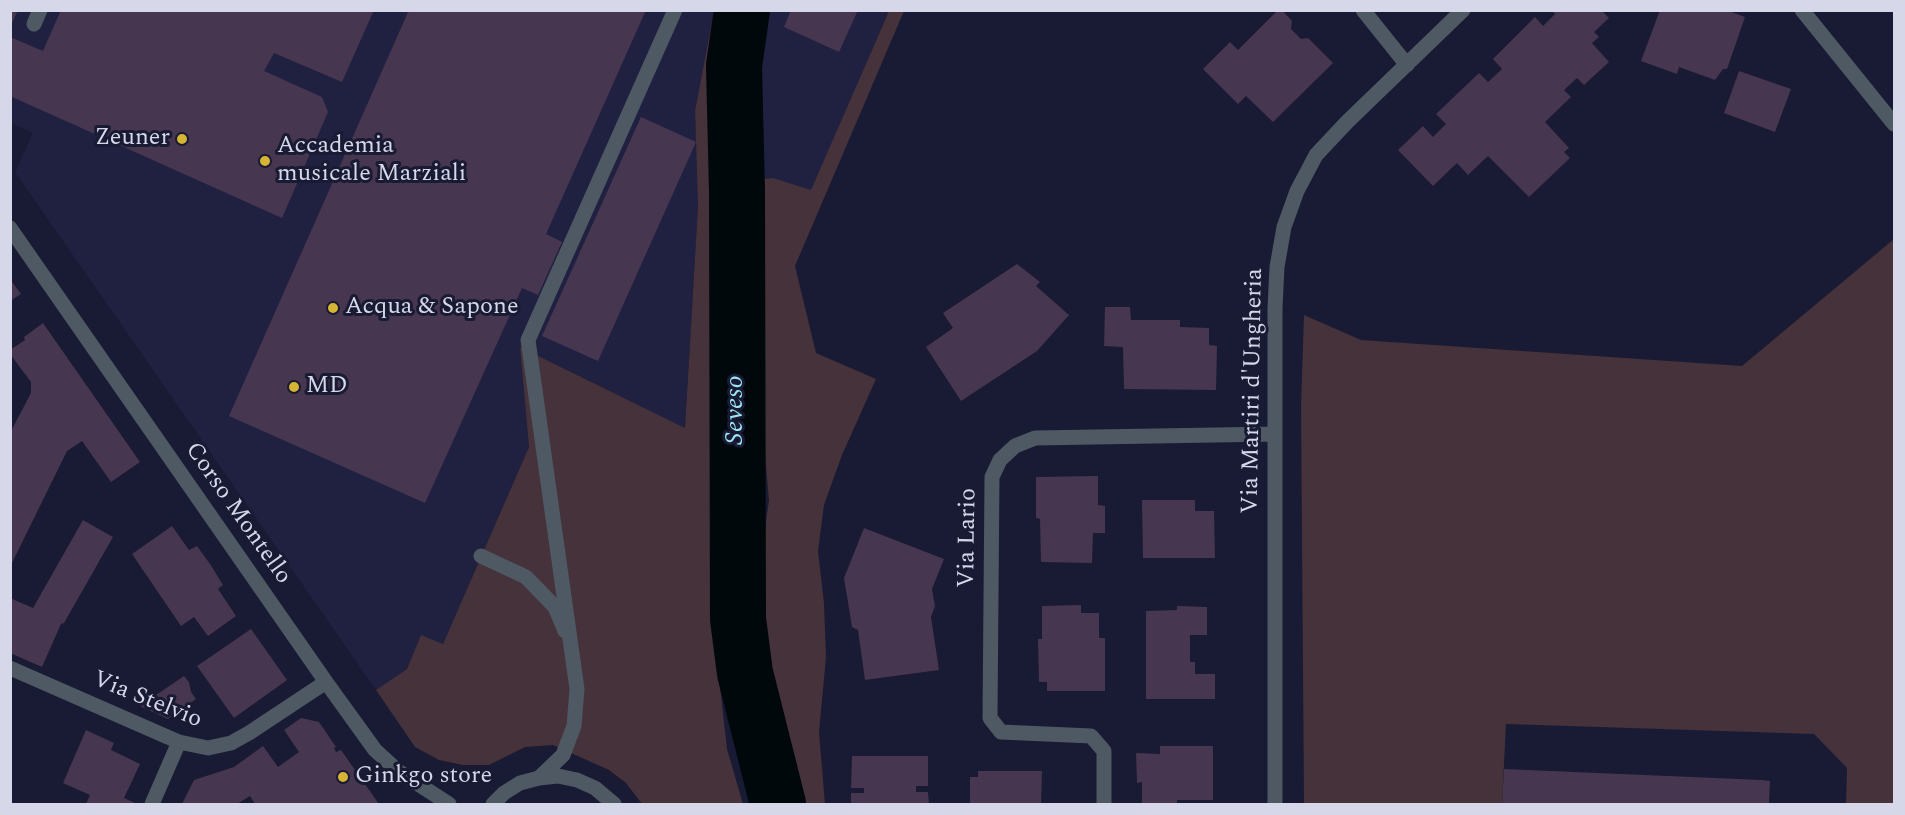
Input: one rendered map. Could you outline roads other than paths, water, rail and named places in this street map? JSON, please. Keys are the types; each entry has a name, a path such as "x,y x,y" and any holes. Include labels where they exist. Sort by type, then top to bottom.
{"street":[{"path":"539,778 563,755 574,726 577,689 528,340 675,10"},
{"path":"1363,10 1407,65"},
{"name":"Via Martiri d'Ungheria","path":"1275,804 1275,308 1276,267 1287,218 1297,191 1316,155 1463,10"},
{"path":"1802,10 1894,124"},
{"name":"Corso Montello","path":"10,228 375,750 398,771 449,804"},
{"name":"Via Lario","path":"1104,804 1104,751 1091,736 1001,732 990,718 992,477 1000,460 1015,446 1035,438 1275,434"},
{"path":"482,556 526,577 555,607 573,651"},
{"name":"Via Stelvio","path":"10,668 179,742 208,748 231,743 326,681"},
{"path":"152,804 179,742"},
{"path":"493,804 504,793 520,783 558,776 577,780 595,788 614,804"}],"waterway":[{"name":"Seveso","path":"742,10 734,66 737,191 738,619 745,673 778,804"}],"place":[{"name":"Zeuner","path":"182,139"},
{"name":"Accademia musicale Marziali","path":"265,161"},
{"name":"Acqua & Sapone","path":"333,308"},
{"name":"MD","path":"294,387"},
{"name":"Ginkgo store","path":"343,777"}]}
